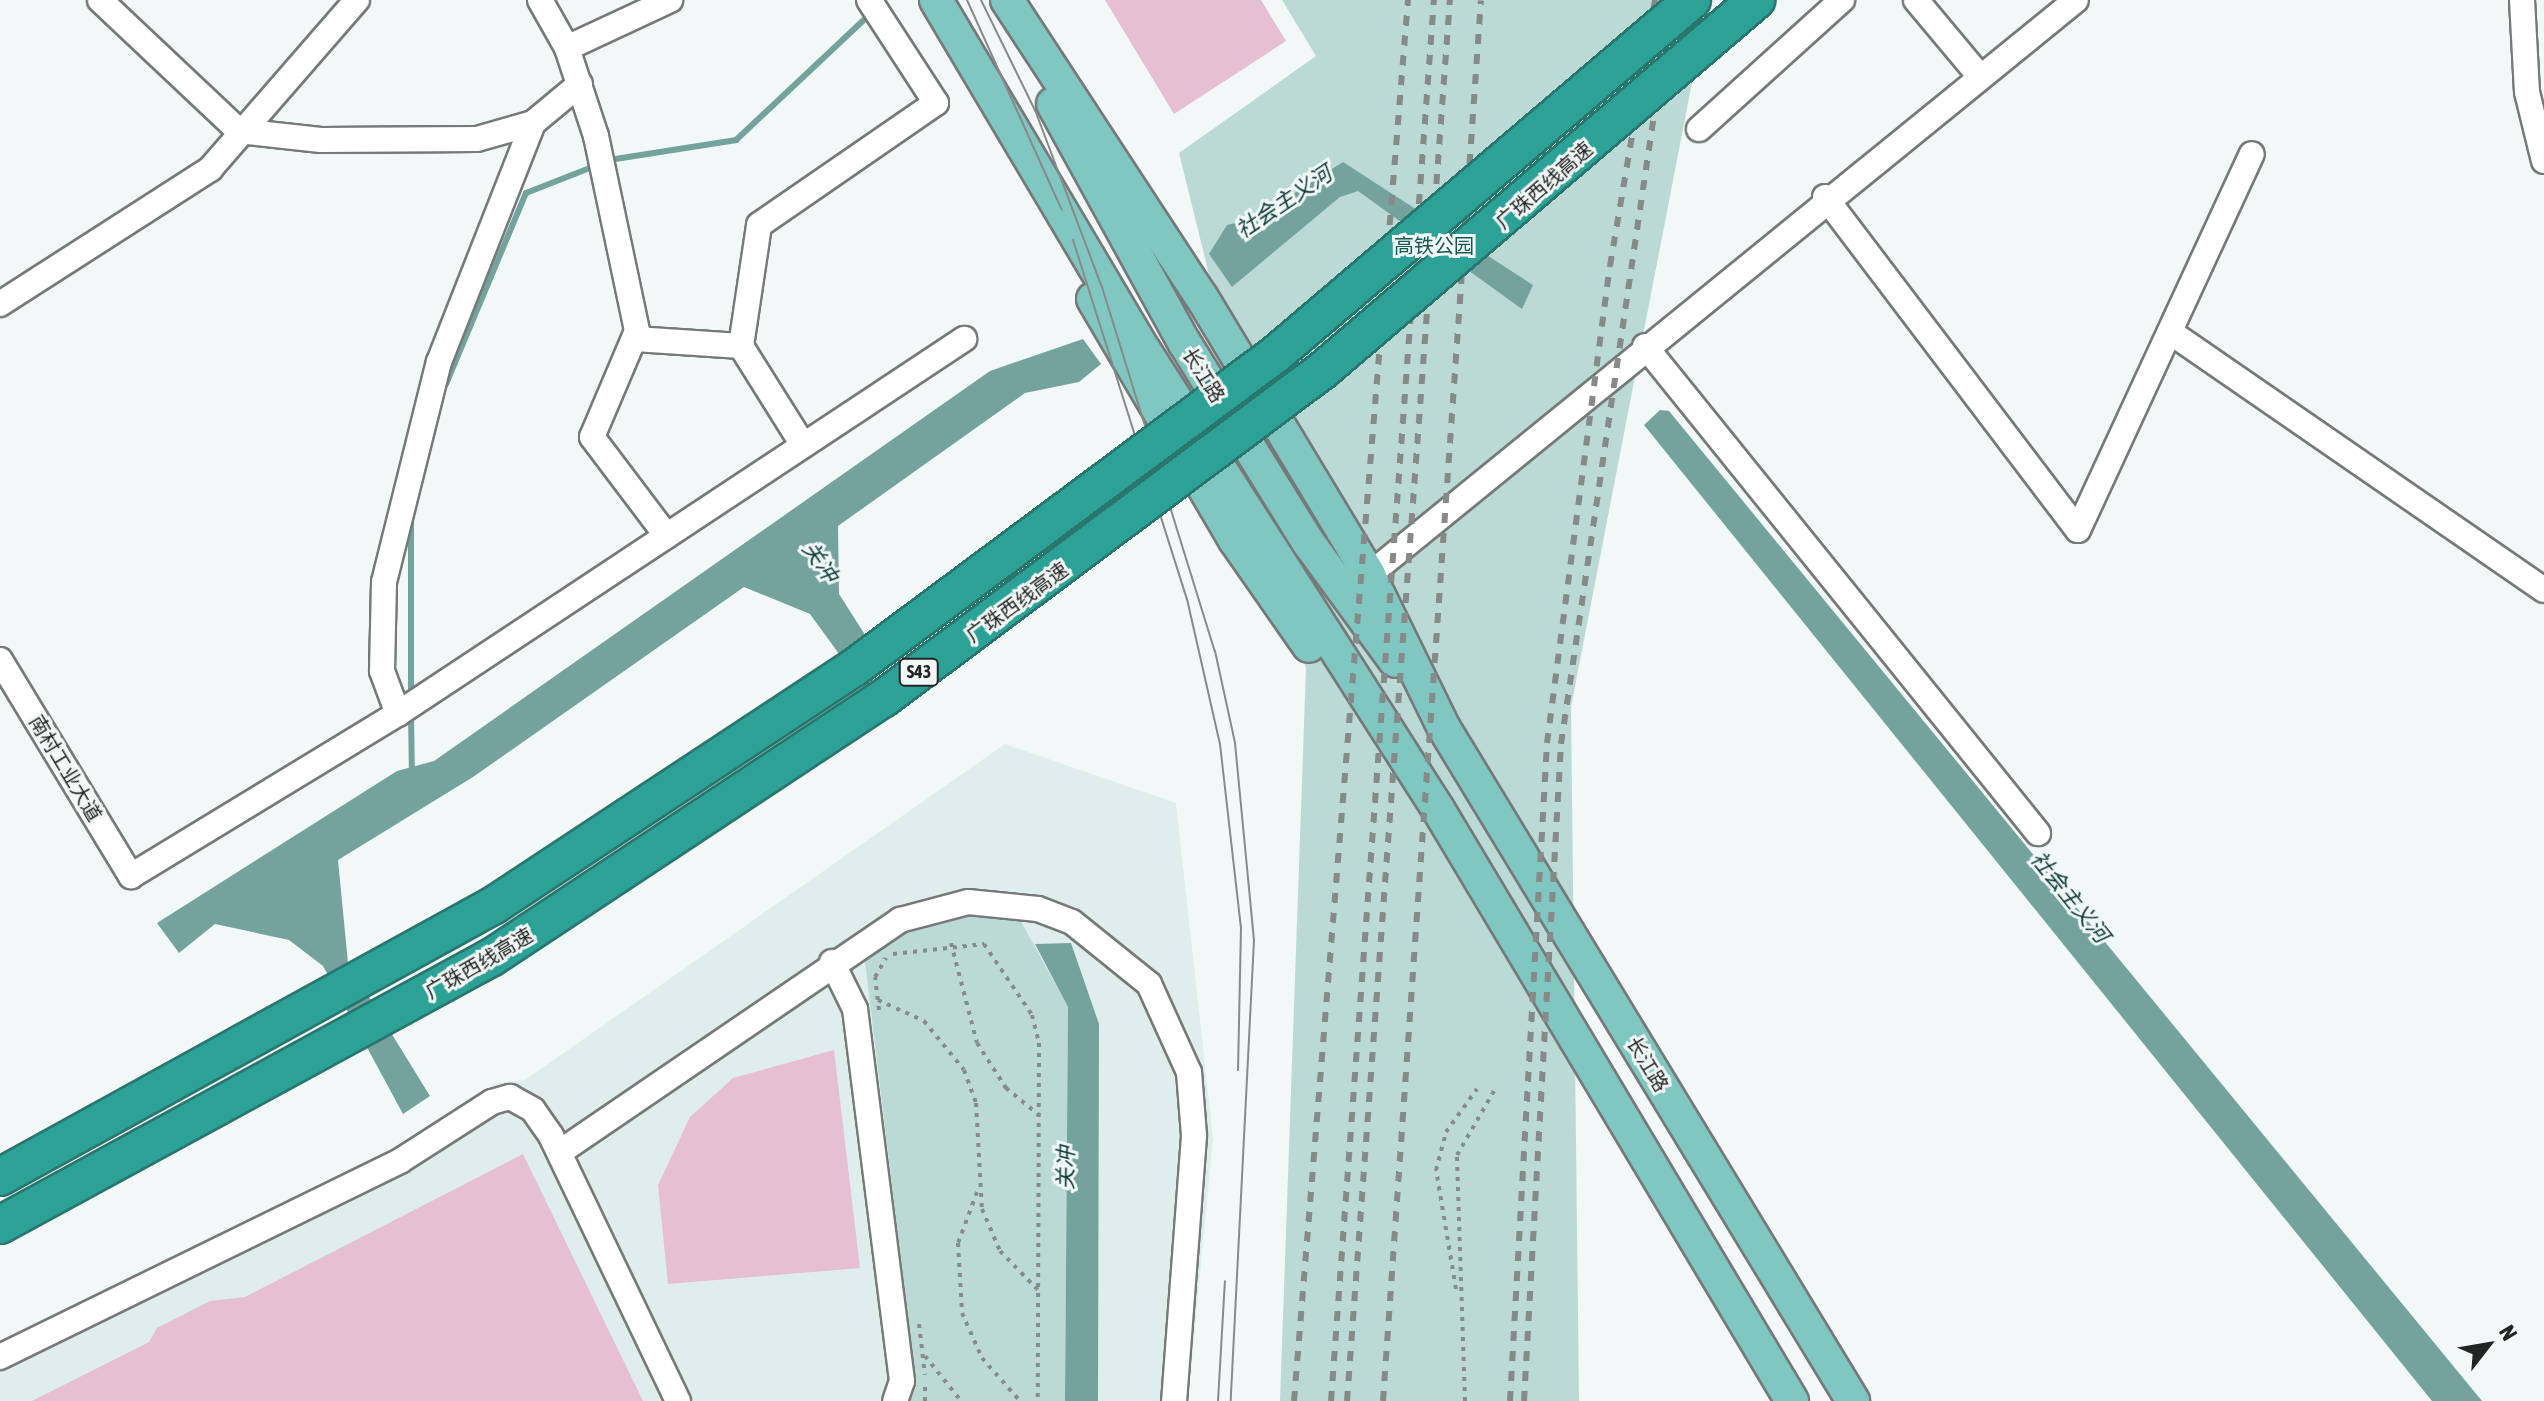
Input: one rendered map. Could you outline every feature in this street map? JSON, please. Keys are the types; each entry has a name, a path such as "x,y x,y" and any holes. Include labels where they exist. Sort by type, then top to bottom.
{"highway":[{"name":"广珠西线高速","path":"0,1177 494,905 855,667 1276,354 1692,0"},
{"name":"广珠西线高速","path":"0,1225 492,957 861,714 1323,370 1756,0"}],"main road":[{"name":"长江路","path":"936,0 1023,147 1438,809 1792,1401"},
{"name":"长江路","path":"1000,0 1184,342 1308,542 1444,728 1853,1401"},
{"name":"长江路","path":"1007,0 1201,296 1369,575 1444,728"}],"street":[{"path":"100,0 239,131 321,140 477,139 533,123 580,84"},
{"path":"0,304 210,169 239,131 357,0"},
{"path":"540,0 567,48 596,136 635,339 592,437 667,536"},
{"path":"567,48 670,0"},
{"path":"803,445 741,346 759,225 936,103 869,0"},
{"path":"1699,129 1842,0"},
{"path":"1916,0 1977,73"},
{"path":"1369,575 1977,73 2076,0"},
{"path":"2522,0 2527,92 2544,161"},
{"path":"533,123 439,362 384,582 382,671 399,714 964,339"},
{"path":"1825,197 2078,530 2252,154"},
{"path":"2170,332 2544,590"},
{"path":"635,339 741,346"},
{"path":"1645,346 2038,833"},
{"name":"南村工业大道","path":"0,660 131,876 399,714"},
{"path":"560,1152 832,962 931,908 1004,903 1072,922 1149,984 1180,1041 1194,1110 1174,1401"},
{"path":"832,962 855,1009 902,1381 895,1401"},
{"path":"0,1357 400,1161 500,1098 533,1110 560,1152 678,1401"}],"path":[{"path":"880,1016 875,977 885,958 972,941 993,951 1032,1015 1039,1115 1038,1401"},
{"path":"951,943 958,992 977,1043 1006,1088 1039,1115"},
{"path":"878,1000 924,1021 964,1070 979,1123 977,1192 958,1243 962,1313 982,1358 1020,1401"},
{"path":"1458,1298 1436,1170 1446,1132 1477,1089"},
{"path":"1465,1401 1458,1298 1457,1155 1494,1091"},
{"path":"977,1192 1000,1251 1038,1290"},
{"path":"924,1354 961,1401"}],"shaded area":[{"path":"1005,744 1176,803 1213,1138 1188,1401 0,1401 0,1344 381,1159 496,1083 525,1080"}],"green space":[{"name":"高铁公园","path":"1282,0 1708,0 1571,707 1579,1401 1280,1401 1306,668 1179,153 1316,56"},
{"path":"983,914 1019,918 1068,1007 1065,1401 910,1401 916,1387 865,961 874,947 920,925"}],"water":[{"name":"社会主义河","path":"1343,162 1533,285 1522,309 1358,191 1340,197 1232,287 1209,254 1227,225 1255,218"},
{"name":"关冲","path":"1083,339 1101,364 1079,382 1025,393 838,526 839,594 869,641 842,658 810,614 744,587 473,777 338,860 348,963 430,1096 403,1114 323,966 289,940 215,924 179,953 157,923 397,771 434,761 990,371"},
{"path":"1660,410 1669,411 2482,1401 2432,1401 1644,425"},
{"path":"1071,943 1099,1024 1098,1401 1065,1401 1068,1007 1035,944"}],"building":[{"path":"1105,0 1261,0 1286,41 1174,114"},
{"path":"834,1050 860,1268 668,1284 658,1185 690,1117 733,1078"},
{"path":"523,1154 643,1401 32,1401 149,1342 157,1328 210,1301 245,1297"}],"waterway":[{"path":"609,160 736,140 867,17"},
{"path":"446,384 526,193 595,166"},
{"path":"411,519 411,695"},
{"path":"411,714 412,775"}],"tram line":[{"path":"967,0 1062,210"},
{"path":"981,0 1035,110 1102,287 1215,651 1235,743 1254,940 1231,1401"},
{"path":"1073,240 1187,599 1220,744 1241,927 1238,1070"},
{"path":"1218,1401 1225,1281"}],"railway":[{"path":"1294,1401 1408,0"},
{"path":"1331,1401 1434,0"},
{"path":"1347,1401 1450,0"},
{"path":"1383,1401 1481,0"},
{"path":"1510,1401 1547,743 1610,266 1655,0"},
{"path":"1524,1401 1561,744 1671,0"}]}
